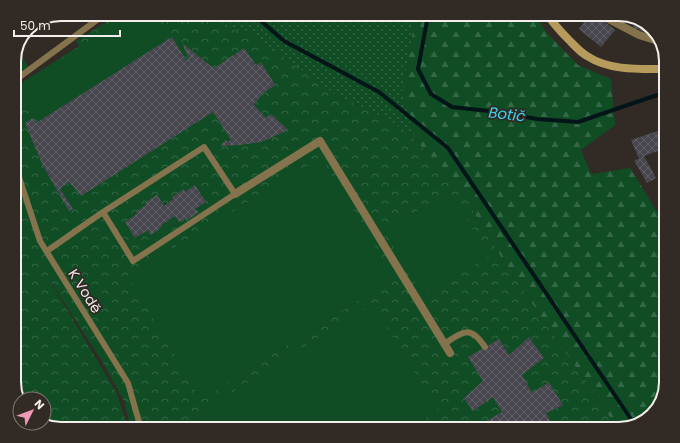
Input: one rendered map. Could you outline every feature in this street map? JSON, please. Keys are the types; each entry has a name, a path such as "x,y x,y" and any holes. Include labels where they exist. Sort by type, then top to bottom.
{"street":[{"path":"553,21 574,44 593,60 621,68 659,69"},
{"path":"612,21 639,35 653,39"},
{"path":"235,194 320,141 450,353"}],"lane":[{"path":"21,76 95,21"},
{"path":"47,251 103,212 204,147 235,194 133,261 103,212"},
{"name":"K Vodě","path":"21,184 40,242 128,383 139,422"},
{"path":"444,344 465,332 472,332 478,336 485,347"}],"green space":[{"path":"108,21 217,21 229,29 248,31 334,94 393,122 416,141 454,180 506,265 613,422 129,422 124,401 101,360 46,274 116,392 127,422 52,421 52,391 22,391 21,385 21,83 79,46 76,41"},
{"path":"120,21 158,21 169,38 104,79 82,45"},
{"path":"217,21 415,21 402,94 416,141 393,122 334,94 248,31 229,29"},
{"path":"415,21 539,21 546,32 578,65 611,79 615,125 581,150 591,174 630,168 659,215 659,382 655,400 645,412 637,418 627,421 613,422 506,265 454,180 416,141 402,94"},
{"path":"82,46 104,80 38,122 21,94 21,84"},
{"path":"21,58 23,59 28,67 21,72"},
{"path":"321,157 394,278 201,400 128,276"},
{"path":"450,192 489,256 423,296 384,230"},
{"path":"372,304 438,410 420,422 196,422 193,417"}],"building":[{"path":"585,21 603,21 615,30 601,47 579,29"},
{"path":"634,24 637,25 648,34 633,27"},
{"path":"172,37 186,60 189,59 182,43 217,71 214,68 244,48 256,65 261,62 275,85 262,94 254,105 266,118 271,114 288,130 264,141 240,145 220,146 226,139 227,142 231,140 213,112 81,196 69,182 60,189 73,209 69,211 43,166 25,123 33,118 36,123"},
{"path":"659,130 659,151 644,156 656,178 647,183 634,160 639,159 631,140"},
{"path":"195,185 206,202 195,209 198,213 187,220 185,218 179,222 175,216 161,225 162,227 151,235 148,230 135,238 125,222 137,214 136,212 146,205 145,203 157,195 164,206 173,199 172,197 184,189 185,192"},
{"path":"529,337 544,358 522,375 532,393 549,382 563,405 546,413 551,422 485,422 502,412 493,397 473,411 464,398 483,381 468,357 499,339 509,355"}],"waterway":[{"path":"261,21 284,41 379,92 448,148 632,420"},
{"name":"Botič","path":"427,21 418,69 431,94 452,107 498,112 537,119 578,122 659,94"}]}
